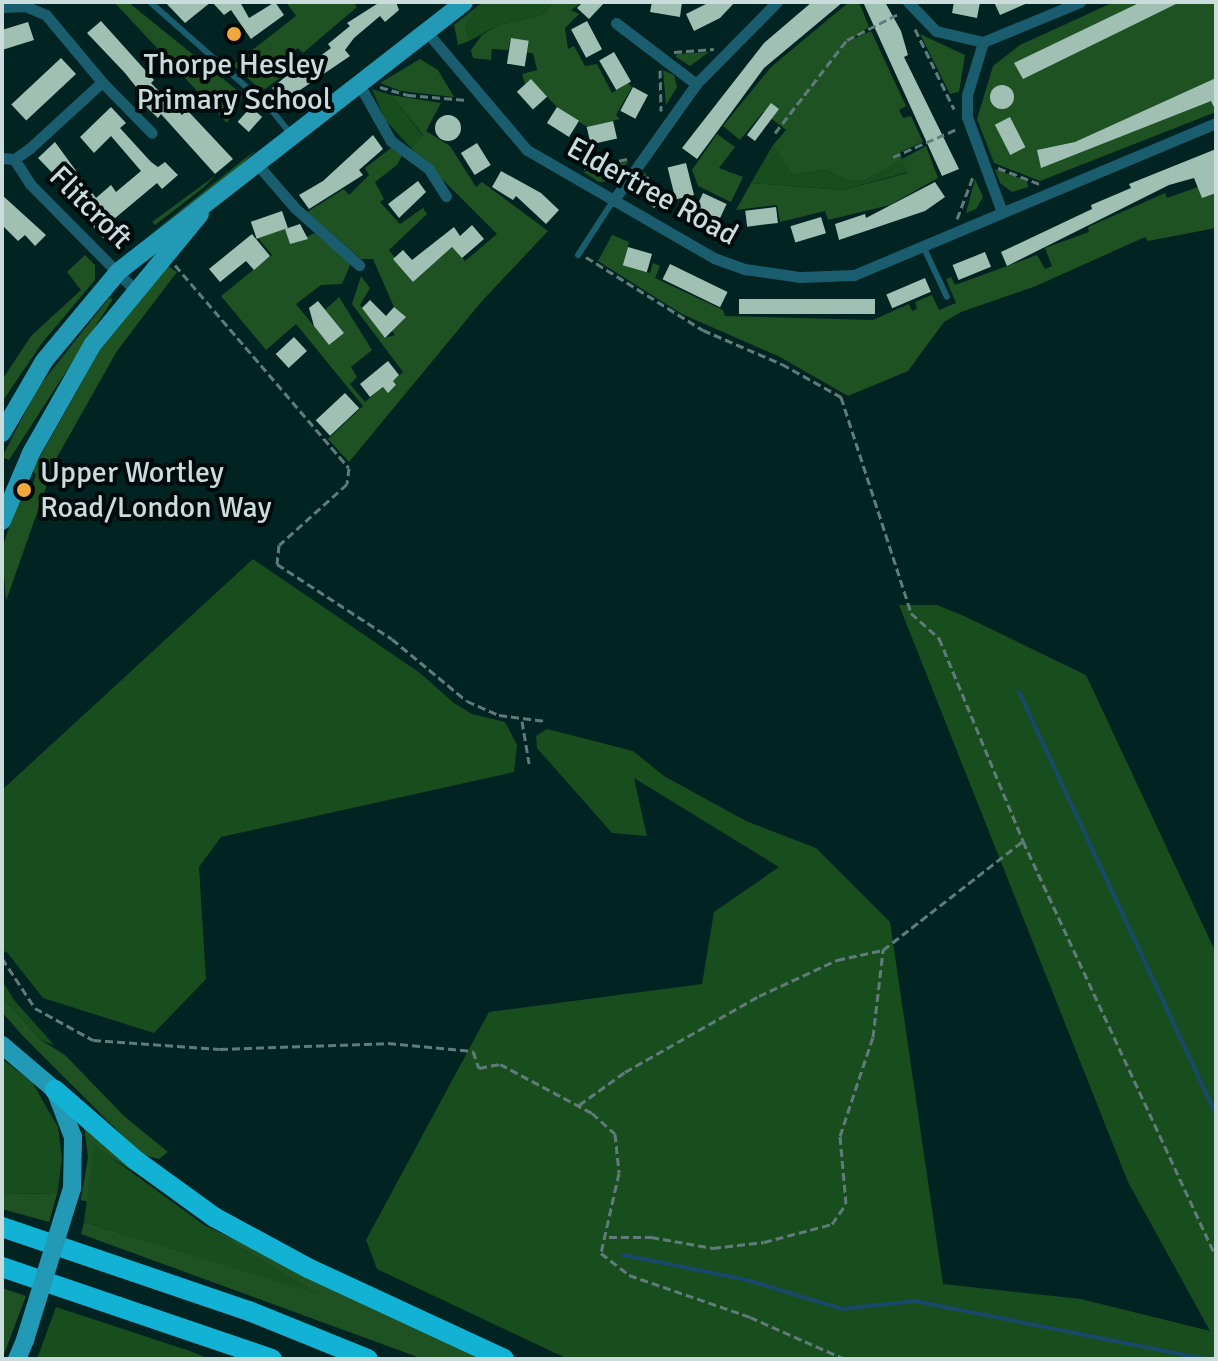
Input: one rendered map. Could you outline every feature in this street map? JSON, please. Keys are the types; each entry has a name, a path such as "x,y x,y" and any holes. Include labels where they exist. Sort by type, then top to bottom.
{"highway":[{"path":"55,1090 145,1167 214,1217 308,1268 504,1359"},
{"path":"2,1227 235,1306 368,1359"},
{"path":"2,1267 272,1359"}],"main road":[{"path":"2,521 63,392 134,289 204,209 293,136 367,84 464,2"},
{"path":"2,433 44,361 119,271 178,222 204,209"},
{"path":"4,1043 55,1090 73,1137 72,1188 17,1359"}],"street":[{"path":"613,201 696,84 726,48 777,2"},
{"path":"909,5 943,35 983,42 1080,2"},
{"path":"2,7 25,6 46,15 102,82 152,133"},
{"path":"616,23 696,84"},
{"name":"Eldertree Road","path":"426,31 527,150 659,229 745,269 800,277 854,275 1216,123"},
{"path":"983,42 967,95 965,126 982,159 1002,212"},
{"path":"8,159 102,82"},
{"path":"367,84 391,141 429,169 446,196"},
{"name":"Flitcroft","path":"8,159 134,289"},
{"path":"257,164 295,208 359,265"}],"lane":[{"path":"150,2 213,61 269,107 293,136"},
{"path":"213,61 219,52"},
{"path":"578,254 613,201"},
{"path":"923,246 947,297"}],"path":[{"path":"775,133 847,40 909,5"},
{"path":"893,157 965,126 912,23"},
{"path":"661,131 659,54 726,48"},
{"path":"367,84 408,95 486,101"},
{"path":"564,173 642,157 659,229"},
{"path":"952,234 982,159 1054,190"},
{"path":"164,254 349,468 347,484 279,545 277,564 392,639 467,701 522,721 546,721"},
{"path":"578,254 703,330 782,364 841,397 911,613 939,638 1023,841 1216,1257"},
{"path":"522,721 528,731 529,763"},
{"path":"578,1106 698,1028 773,989 837,960 883,950 1023,841"},
{"path":"608,1237 651,1237 713,1248 764,1242 832,1224 846,1204 840,1136 873,1037 883,950"},
{"path":"2,958 35,1008 93,1040 220,1049 388,1043 473,1051 479,1068 500,1064 578,1106 615,1134 619,1173 608,1237 601,1253 629,1275 750,1317 845,1359"}],"green space":[{"path":"114,2 128,2 243,95 227,123"},
{"path":"286,2 353,2 357,7 303,53 298,48 279,63 287,73 262,91 233,65 296,16"},
{"path":"483,2 466,24 469,41 458,45 454,25"},
{"path":"483,2 553,2 544,14 499,25 469,41 466,24"},
{"path":"553,2 583,2 571,10 579,14 565,28 568,49 574,46 585,66 597,64 612,93 628,83 632,87 616,115 620,119 587,127 557,107 531,80 525,84 522,74 537,70 533,53 527,53 529,41 511,38 508,50 492,49 491,60 473,58 471,50 482,35 499,25 544,14"},
{"path":"849,2 859,2 869,27 851,40 871,31 906,106 899,110 903,118 911,116 923,142 900,152 902,159 926,146 938,178 890,205 828,220 825,211 780,222 777,205 736,210 751,183 843,190 907,173 902,160 865,180 846,180 826,170 792,175 773,145 786,130 763,112 740,140 723,126 771,67"},
{"path":"1114,2 1216,2 1216,112 1040,181 994,163 977,119 993,66 1020,45"},
{"path":"920,34 965,55 959,92 950,94"},
{"path":"709,52 690,66 676,57 677,54"},
{"path":"420,59 438,70 454,97 401,91 380,83"},
{"path":"663,70 674,75 677,87 666,105"},
{"path":"372,89 391,95 423,136 411,148 385,120"},
{"path":"391,95 441,103 426,131 450,146 476,187 482,182 548,231 482,301 349,462 328,439 363,406 296,324 266,350 221,296 272,255 258,238 285,229 290,244 315,233 351,263 342,284 321,285 296,304 329,345 344,333 325,310 339,297 372,350 351,367 357,377 350,384 365,402 383,387 388,392 396,386 393,381 403,372 352,304 361,276 370,288 360,305 385,338 395,335 392,331 405,317 394,307 373,259 361,259 307,212 344,189 349,195 369,175 365,168 391,148 402,156 397,165 375,182 384,199 380,202 400,224 423,208 427,214 389,250 413,282 452,247 465,261 497,234 411,148 423,135"},
{"path":"717,134 735,147 719,168 743,177 731,202 698,186 692,170"},
{"path":"773,145 792,175 826,170 846,180 865,180 902,159 908,172 843,190 751,183"},
{"path":"257,150 239,167 143,240 248,156"},
{"path":"629,161 612,182 599,182 583,172"},
{"path":"995,169 1027,181 1028,187 1012,192 1000,183"},
{"path":"645,171 653,208 635,192"},
{"path":"216,175 155,225 152,222"},
{"path":"1216,177 1216,228 1148,241 1145,237 1036,286 961,312 944,322 908,371 848,396 780,357 682,314 598,261 612,235 629,242 623,265 650,273 653,263 660,266 655,278 723,310 725,316 873,320 909,304 912,311 917,309 915,302 932,295 939,310 956,303 946,279 951,277 955,285 1037,255 1045,269 1052,266 1045,248 1089,232 1088,227 1165,193 1167,198 1198,187 1202,197"},
{"path":"975,179 983,197 976,209 966,213"},
{"path":"85,255 95,265 95,280 42,343 2,402 2,380 31,336 81,290 67,272"},
{"path":"168,266 177,272 117,351 56,459 6,601 2,548 20,496 29,496 36,474 32,471 105,341"},
{"path":"96,285 21,381 35,358"},
{"path":"109,298 113,299 9,460 2,457 38,388"},
{"path":"253,559 420,673 454,703 472,714 505,722 517,745 514,772 221,837 199,867 206,979 154,1033 43,998 6,951 2,955 2,790"},
{"path":"899,605 937,605 1086,675 1216,953 1216,1359 568,1359 377,1269 366,1240 489,1012 702,984 714,912 779,867 634,778 647,836 612,833 537,748 536,736 547,729 633,751 664,776 746,821 816,848 890,922 943,1284 1081,1299 1210,1331 1128,1182"},
{"path":"2,980 14,1000 54,1045 41,1040 2,997"},
{"path":"2,997 41,1040 65,1055 124,1116 168,1152 159,1159 141,1154 22,1035 2,1012"},
{"path":"2,1059 32,1082 58,1127 62,1159 57,1194 2,1193"},
{"path":"84,1127 145,1179 95,1147 89,1202 81,1200 88,1157"},
{"path":"94,1145 204,1225 318,1294 84,1222"},
{"path":"2,1193 57,1194 49,1222 2,1209"},
{"path":"84,1222 314,1292 204,1225 482,1359 423,1359 81,1234"},
{"path":"2,1288 26,1296 3,1357 2,1347"},
{"path":"56,1307 190,1351 210,1359 37,1359"}],"building":[{"path":"165,2 211,2 185,23"},
{"path":"212,2 240,2 249,18 275,2 284,15 251,39 231,10 224,15"},
{"path":"380,2 396,2 399,10 385,22 380,16 354,38 345,50 350,56 284,101 272,88 303,62 311,63 331,48 328,44 350,26 347,23"},
{"path":"583,2 605,2 589,19 577,8"},
{"path":"652,2 682,2 680,17 650,12"},
{"path":"710,2 735,2 720,18 694,31 686,14"},
{"path":"812,2 843,2 764,68 697,159 682,148 764,43"},
{"path":"863,2 885,2 901,31 908,55 904,57 959,169 942,176"},
{"path":"954,2 980,2 977,18 952,13"},
{"path":"994,2 1030,2 1000,15"},
{"path":"1141,2 1180,2 1023,79 1014,63"},
{"path":"101,21 154,80 151,83 182,115 187,110 233,159 215,174 161,114 158,118 140,101 144,97 87,33"},
{"path":"587,21 602,49 586,58 571,29"},
{"path":"28,22 34,40 2,50 2,30"},
{"path":"511,38 529,41 525,66 507,64"},
{"path":"614,52 631,81 616,90 599,60"},
{"path":"61,58 76,74 26,120 11,104"},
{"path":"1216,78 1216,111 1211,101 1041,168 1037,150 1075,142"},
{"path":"531,79 547,97 533,110 517,92"},
{"path":"1002,85 1013,92 1014,97 1007,108 1002,109 991,102 990,97 997,86"},
{"path":"633,87 648,95 635,119 620,111"},
{"path":"771,103 779,109 755,141 747,135"},
{"path":"111,107 126,123 120,128 151,162 158,167 165,162 178,175 162,189 157,183 114,219 120,226 104,239 90,223 96,218 38,158 55,142 96,198 111,185 116,192 141,171 111,136 94,153 80,137"},
{"path":"251,107 262,117 249,132 238,122"},
{"path":"557,107 579,121 569,137 547,123"},
{"path":"448,115 457,119 461,128 457,137 448,141 439,137 435,128 439,119"},
{"path":"1010,117 1025,147 1010,155 995,125"},
{"path":"613,121 617,139 591,145 587,127"},
{"path":"373,135 383,149 359,170 363,175 309,209 299,195 323,181"},
{"path":"477,143 491,165 475,175 461,153"},
{"path":"1216,149 1216,193 1202,198 1194,178 1169,185 1007,266 1001,252 1092,209 1091,205 1131,188 1129,184"},
{"path":"686,163 694,195 676,200 668,168"},
{"path":"501,171 541,193 559,210 546,224 516,196 513,200 492,187"},
{"path":"418,181 426,192 399,218 388,204"},
{"path":"935,182 945,197 925,211 839,240 835,224 865,214 866,218"},
{"path":"703,193 727,204 719,221 695,210"},
{"path":"2,195 46,235 35,246 25,235 18,241 2,225"},
{"path":"776,207 778,223 747,227 745,211"},
{"path":"282,211 288,228 257,239 251,222"},
{"path":"821,217 826,233 795,243 790,226"},
{"path":"300,224 308,239 290,244 285,229"},
{"path":"472,225 484,239 462,258 452,247 413,282 393,259 403,250 412,260 454,227 460,236"},
{"path":"252,234 270,256 254,270 246,261 220,282 209,269"},
{"path":"628,247 652,254 647,272 623,265"},
{"path":"985,252 991,267 959,280 953,265"},
{"path":"670,264 728,292 720,307 663,279"},
{"path":"925,278 931,292 892,308 886,294"},
{"path":"739,299 875,299 875,314 739,314"},
{"path":"370,300 386,316 394,307 406,317 385,338 362,308"},
{"path":"318,301 344,333 329,345 314,326 309,308"},
{"path":"294,337 307,351 289,368 276,354"},
{"path":"388,361 399,375 393,381 396,385 388,393 383,387 370,397 360,384"},
{"path":"345,393 359,408 330,436 316,420"}],"waterway":[{"path":"1019,692 1216,1114"},
{"path":"624,1255 747,1280 842,1309 915,1301 1206,1359"}],"place":[{"name":"Thorpe Hesley Primary School","path":"234,34"},
{"name":"Upper Wortley Road/London Way","path":"24,490"}]}
